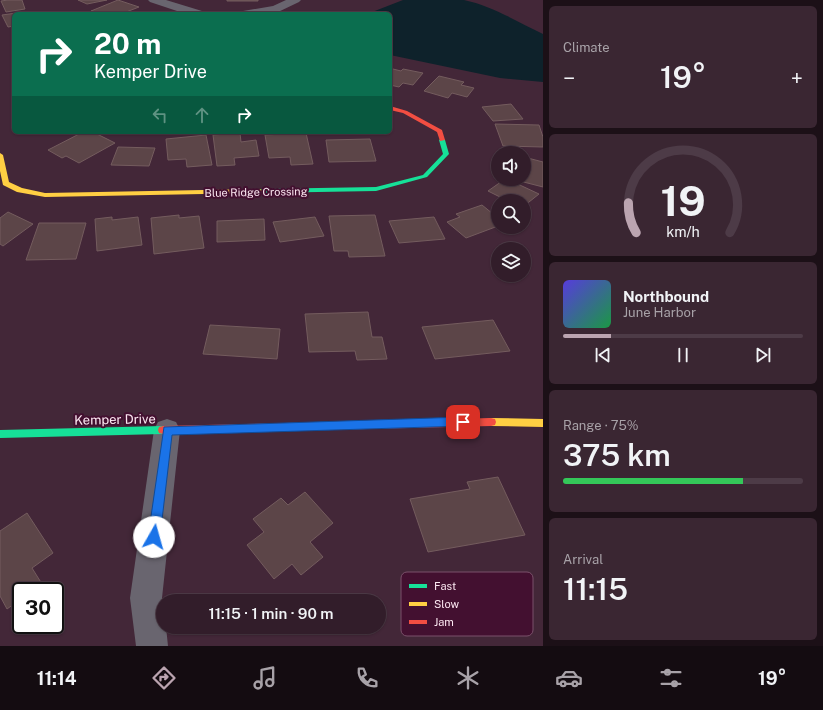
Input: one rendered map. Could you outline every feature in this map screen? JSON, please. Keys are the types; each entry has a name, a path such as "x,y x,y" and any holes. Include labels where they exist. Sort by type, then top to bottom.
{"street":[{"path":"154,0 193,12"},
{"path":"259,12 276,9 294,0"},
{"name":"Blue Ridge Crossing","path":"0,155 6,183 20,190 45,195 376,189 425,176 446,154 440,131 405,112 392,109"},
{"name":"Kemper Drive","path":"0,434 463,422 543,423"},
{"path":"152,646 146,598 167,430"}],"water":[{"path":"403,0 464,0 495,10 543,34 543,82 500,78 392,55 392,12 372,12"}],"building":[{"path":"22,0 25,9 6,12 1,1"},
{"path":"78,0 107,0 87,4"},
{"path":"118,0 139,7 126,12 91,11"},
{"path":"258,0 258,1 227,1"},
{"path":"12,14 12,26 8,27 2,15"},
{"path":"403,69 423,73 413,85 403,83 399,87 392,85 392,70 401,71"},
{"path":"439,76 464,82 461,85 474,88 467,97 452,93 448,98 424,91"},
{"path":"511,104 523,119 493,121 482,107"},
{"path":"495,124 539,125 543,137 543,147 503,146"},
{"path":"79,134 97,134 115,143 79,163 66,156 62,158 48,150"},
{"path":"240,134 241,142 256,140 259,156 234,158 235,165 217,166 213,135"},
{"path":"306,134 313,164 291,165 290,157 269,158 265,135"},
{"path":"206,135 212,165 187,167 186,159 168,160 166,139"},
{"path":"370,139 376,161 329,162 326,140"},
{"path":"118,147 155,148 149,166 111,165"},
{"path":"531,159 543,162 543,187 531,184"},
{"path":"495,186 522,186 539,194 531,200 531,194 494,194 488,191"},
{"path":"482,205 491,212 491,229 466,238 447,222 460,217 456,214"},
{"path":"8,212 33,224 3,246 0,244 0,218"},
{"path":"179,215 179,218 199,216 204,248 154,254 151,218"},
{"path":"375,215 385,256 349,257 348,251 334,251 329,216"},
{"path":"112,217 112,220 138,217 142,245 97,251 95,219"},
{"path":"315,217 324,236 280,242 273,222"},
{"path":"434,217 445,239 399,243 389,221"},
{"path":"264,219 265,240 217,242 217,221"},
{"path":"39,223 86,223 76,259 26,260"},
{"path":"368,312 372,337 382,337 387,359 357,360 355,351 309,352 305,314"},
{"path":"493,320 510,351 435,359 422,327"},
{"path":"210,325 280,329 277,359 203,354"},
{"path":"498,477 525,535 428,552 410,499 470,489 467,482"},
{"path":"305,492 333,523 310,542 323,557 301,575 292,564 274,579 247,545 264,532 253,519 281,498 288,505"},
{"path":"27,513 53,553 32,568 41,582 12,582 12,605 7,609 0,596 0,531"}],"traffic: fast":[{"path":"260,191 376,189 425,176 446,154 442,140"},
{"path":"0,434 163,430"}],"traffic: slow":[{"path":"0,155 6,183 20,190 45,195 260,191"},
{"path":"491,422 543,423"}],"traffic: jam":[{"path":"392,109 405,112 440,131 442,140"},
{"path":"163,430 491,422"}],"route":[{"path":"154,537 167,430 463,422"}]}
